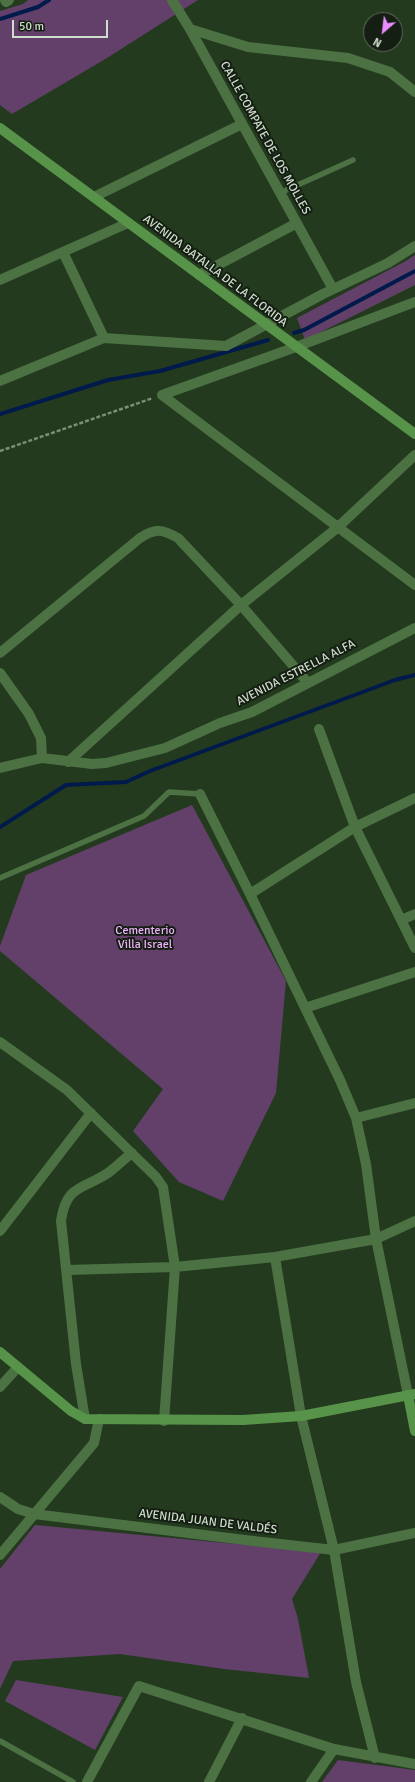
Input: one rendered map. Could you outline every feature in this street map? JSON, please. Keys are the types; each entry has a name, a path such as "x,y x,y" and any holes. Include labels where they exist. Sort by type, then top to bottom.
{"street":[{"name":"CALLE COMPATE DE LOS MOLLES","path":"172,0 190,28 333,289"},
{"path":"190,28 248,47 348,58 390,72 415,92"},
{"path":"94,197 242,124"},
{"name":"AVENIDA BATALLA DE LA FLORIDA","path":"0,128 415,434"},
{"path":"0,280 128,223"},
{"path":"198,275 297,223"},
{"path":"0,381 104,338 226,346 333,289 388,264 415,246"},
{"path":"63,252 104,338"},
{"path":"162,395 415,302"},
{"path":"162,395 337,528 415,585"},
{"path":"68,762 241,605 337,528 415,455"},
{"path":"0,652 140,538 152,530 167,532 178,538 241,605 308,683"},
{"name":"AVENIDA ESTRELLA ALFA","path":"0,768 42,758 92,764 106,763 165,748 220,723 252,712 415,628"},
{"path":"0,672 11,686 41,738 42,758"},
{"path":"318,729 355,827 415,948"},
{"path":"200,794 340,1080 356,1118 366,1164 376,1239 412,1394 415,1431"},
{"path":"250,894 355,827 415,798"},
{"path":"401,920 415,914"},
{"path":"305,1008 415,972"},
{"path":"0,1042 67,1090 156,1177 163,1187 175,1267 164,1421"},
{"path":"356,1118 415,1103"},
{"path":"0,1232 91,1113"},
{"path":"85,1419 76,1364 61,1222 63,1207 69,1195 107,1173 132,1153"},
{"path":"67,1270 175,1267 275,1257 376,1239 415,1221"},
{"path":"275,1257 301,1416 334,1550 356,1682 375,1758"},
{"path":"0,1352 71,1411 85,1419 164,1421 243,1420 301,1416 412,1394"},
{"path":"0,1387 18,1367"},
{"path":"0,1555 94,1443 99,1419"},
{"name":"AVENIDA JUAN DE VALDÉS","path":"0,1497 18,1509 34,1514 334,1550 415,1533"},
{"path":"87,1782 139,1686 242,1718 334,1749 375,1758 415,1764"},
{"path":"209,1782 242,1718"},
{"path":"311,1782 334,1749"}],"lane":[{"path":"280,193 353,160"},
{"path":"0,878 144,816 169,792 200,794"},
{"path":"0,1741 73,1782"}],"path":[{"path":"0,451 162,395"}],"green space":[{"path":"28,0 198,0 107,58 12,114 0,105 0,11 23,4"},
{"path":"415,255 415,285 305,340 297,318"},
{"name":"Cementerio Villa Israel","path":"192,805 286,981 276,1093 223,1201 179,1182 133,1131 163,1089 0,951 0,946 26,875"},
{"path":"35,1525 321,1552 292,1599 298,1619 309,1678 224,1669 120,1654 13,1661 0,1689 0,1569"},
{"path":"16,1680 123,1697 95,1750 5,1701"},
{"path":"338,1760 415,1770 415,1782 322,1782"}],"waterway":[{"path":"0,19 38,7 49,0"},
{"path":"294,333 304,330 415,271"},
{"path":"0,414 108,380 160,371 268,340"},
{"path":"0,827 66,785 126,782 150,771 395,680 415,675"}]}
